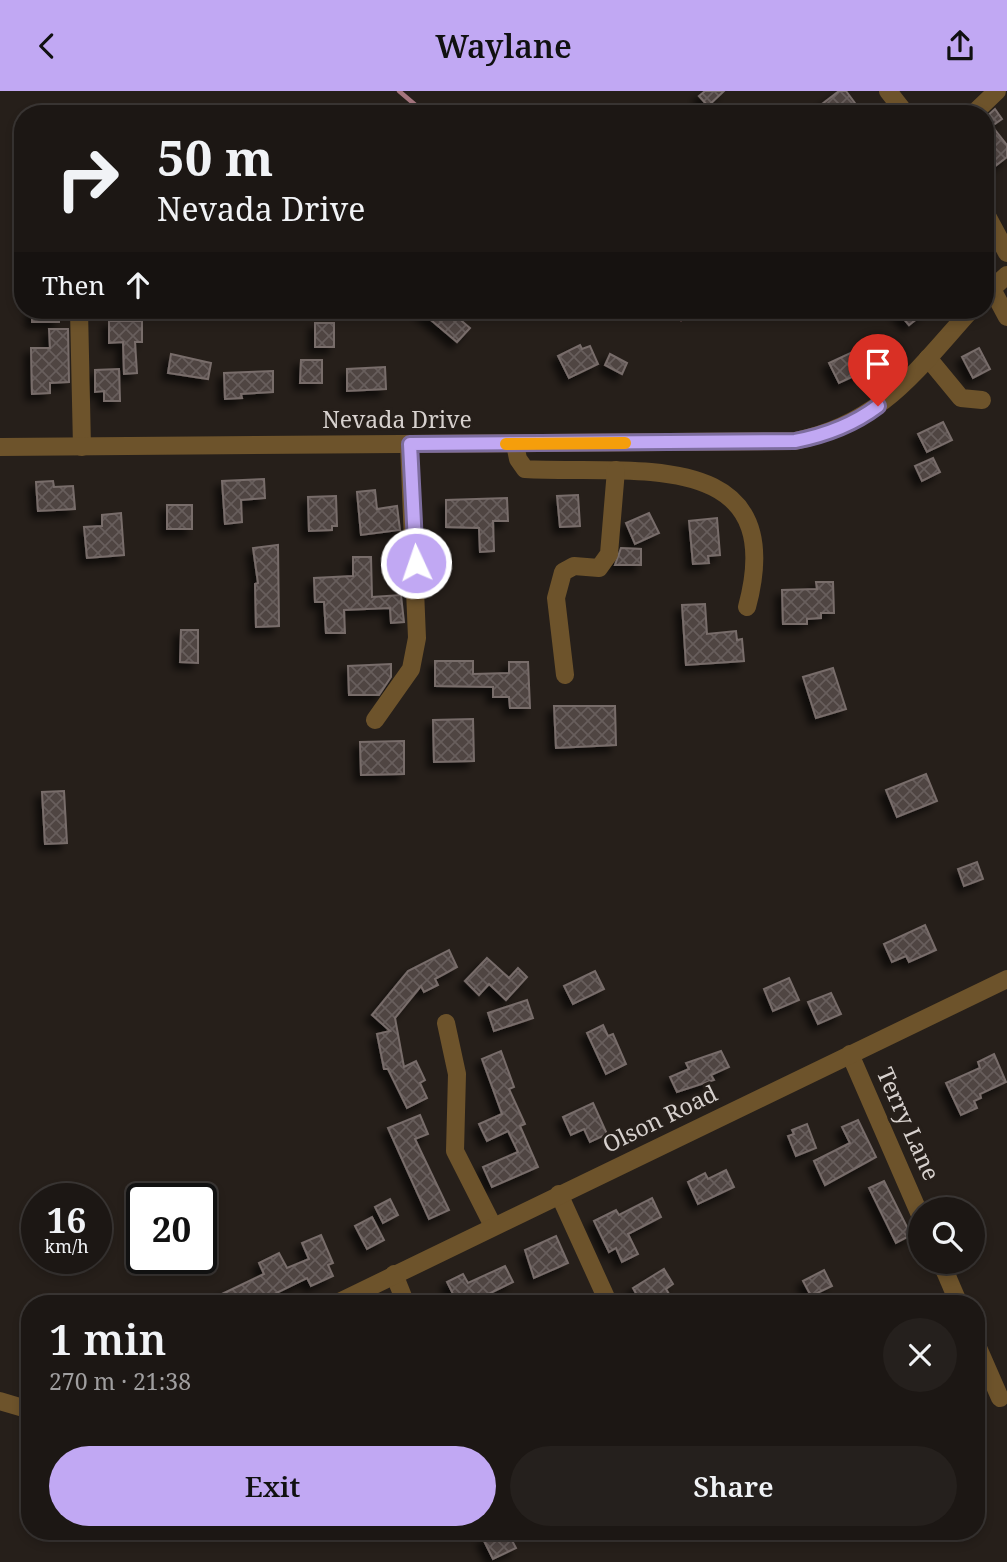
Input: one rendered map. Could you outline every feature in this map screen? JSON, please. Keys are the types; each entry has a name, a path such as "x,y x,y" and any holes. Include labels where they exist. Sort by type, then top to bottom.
{"street":[{"path":"888,91 899,105"},
{"path":"982,105 997,91"},
{"path":"994,229 1007,253"},
{"path":"994,300 1007,317"},
{"path":"79,319 82,447"},
{"path":"963,319 928,358 961,398 982,400"},
{"name":"Nevada Drive","path":"0,447 795,441 825,435 863,418 894,394 928,358"},
{"path":"375,720 411,669 417,638 410,444"},
{"path":"515,444 525,469 676,473 732,499 745,511 756,551 755,578 747,607"},
{"path":"565,675 556,598 563,572 573,566 599,568 609,554 616,470"},
{"name":"Olson Road","path":"353,1295 1007,979"},
{"path":"446,1023 457,1074 455,1151 493,1226"},
{"name":"Terry Lane","path":"850,1054 912,1197"},
{"path":"559,1194 605,1295"},
{"path":"394,1274 402,1295"},
{"path":"946,1274 955,1295"},
{"path":"985,1364 1000,1398"},
{"path":"0,1401 21,1407"}],"building":[{"path":"705,91 724,91 709,105 699,96"},
{"path":"839,91 846,91 856,105 821,105"},
{"path":"994,110 1002,119 994,125"},
{"path":"994,129 1007,145 1007,157 994,167"},
{"path":"32,319 59,319 59,322 32,322"},
{"path":"430,319 460,319 470,328 457,342"},
{"path":"904,319 917,319 909,325"},
{"path":"109,321 142,321 142,342 135,342 137,373 124,374 123,342 109,343"},
{"path":"315,323 334,323 334,347 315,347"},
{"path":"49,329 68,329 69,382 50,383 50,393 32,394 31,348 50,348"},
{"path":"580,345 582,349 590,346 598,364 569,378 558,356"},
{"path":"979,348 990,369 973,378 962,357"},
{"path":"857,350 867,370 839,383 829,363"},
{"path":"171,354 211,363 208,379 168,373"},
{"path":"610,354 627,363 622,374 605,365"},
{"path":"301,360 322,360 322,383 300,383"},
{"path":"385,367 386,389 347,391 347,369"},
{"path":"119,369 120,401 104,401 104,391 95,392 95,370"},
{"path":"273,371 273,392 241,394 242,398 225,399 224,373"},
{"path":"943,422 952,440 927,452 918,434"},
{"path":"933,458 940,472 922,481 915,466"},
{"path":"264,479 265,498 241,500 242,522 225,524 222,481"},
{"path":"53,481 54,487 73,486 75,509 38,511 36,482"},
{"path":"375,490 377,509 397,506 400,530 361,535 357,492"},
{"path":"578,495 580,526 560,527 557,496"},
{"path":"336,496 337,526 332,526 332,530 309,531 308,497"},
{"path":"507,498 508,521 493,521 494,551 480,552 479,528 446,527 446,500"},
{"path":"167,505 192,505 192,529 167,529"},
{"path":"121,513 124,555 87,558 84,527 102,526 102,515"},
{"path":"649,513 659,533 635,544 626,523"},
{"path":"717,518 720,555 708,556 709,563 693,564 689,521"},
{"path":"278,545 279,626 256,627 255,584 258,583 253,548"},
{"path":"621,548 641,549 641,565 615,565"},
{"path":"353,557 371,557 372,597 401,595 404,622 391,623 390,608 344,610 345,633 326,633 324,602 315,602 314,578 353,576"},
{"path":"816,582 833,582 834,613 821,613 821,618 807,619 807,624 783,624 782,590 817,589"},
{"path":"705,604 707,634 736,631 737,640 742,639 744,661 686,665 682,605"},
{"path":"181,630 198,630 198,663 180,662"},
{"path":"435,661 473,661 473,674 509,673 509,662 528,662 530,708 510,708 509,697 493,697 493,687 435,686"},
{"path":"391,664 391,677 379,695 349,695 348,666"},
{"path":"833,668 846,709 816,718 803,677"},
{"path":"554,706 615,706 616,745 556,748"},
{"path":"473,719 474,761 434,762 433,720"},
{"path":"404,741 404,774 361,775 360,742"},
{"path":"926,774 937,801 897,817 886,790"},
{"path":"64,791 67,843 45,844 42,792"},
{"path":"977,862 983,879 964,886 958,869"},
{"path":"925,925 936,950 909,962 906,956 892,962 884,944"},
{"path":"449,950 457,967 435,979 438,985 424,992 421,986 395,1018 404,1067 416,1061 425,1080 420,1083 427,1098 407,1108 388,1069 384,1069 377,1034 390,1031 372,1015 408,971"},
{"path":"487,958 509,978 518,968 527,977 506,1000 489,984 479,995 465,981"},
{"path":"595,971 604,989 573,1004 564,986"},
{"path":"789,978 799,1000 773,1011 764,989"},
{"path":"831,993 841,1014 818,1024 808,1002"},
{"path":"527,1000 533,1018 494,1031 488,1013"},
{"path":"603,1025 608,1036 613,1034 626,1064 606,1074 587,1033"},
{"path":"501,1051 514,1087 509,1089 525,1124 520,1126 538,1167 492,1187 483,1167 518,1152 508,1131 487,1141 479,1124 502,1114 482,1059"},
{"path":"721,1051 729,1067 711,1075 714,1080 677,1092 670,1077 689,1069 686,1063"},
{"path":"994,1054 1006,1082 980,1094 981,1098 974,1101 977,1108 961,1115 946,1083 980,1068 978,1062"},
{"path":"593,1103 607,1134 590,1142 584,1129 571,1135 563,1117"},
{"path":"420,1115 428,1134 415,1139 449,1210 429,1219 388,1128"},
{"path":"858,1120 876,1157 825,1185 814,1161 850,1143 842,1127"},
{"path":"807,1124 816,1148 796,1156 788,1136 794,1134 792,1130"},
{"path":"726,1170 734,1187 698,1204 688,1182 705,1173 708,1179"},
{"path":"884,1181 908,1229 908,1237 896,1243 869,1188"},
{"path":"652,1198 661,1217 628,1234 638,1254 622,1262 616,1248 609,1252 594,1221 616,1210 619,1215"},
{"path":"390,1199 398,1215 383,1223 375,1207"},
{"path":"372,1217 384,1240 367,1249 355,1226"},
{"path":"321,1235 333,1263 328,1265 333,1276 311,1286 307,1278 272,1295 220,1295 264,1274 259,1263 279,1253 287,1268 309,1259 302,1243"},
{"path":"556,1236 568,1263 534,1278 525,1250"},
{"path":"505,1266 513,1282 486,1295 454,1295 447,1282 463,1274 468,1283"},
{"path":"664,1269 673,1284 666,1289 670,1295 637,1295 633,1288"},
{"path":"824,1270 832,1286 810,1295 803,1281"},
{"path":"484,1540 512,1540 516,1548 493,1559"}],"waterway":[{"path":"399,91 415,105"}],"slow traffic":[{"path":"506,444 625,443"}],"route":[{"path":"416,563 410,444 795,441 825,435 863,418 878,406"}]}
